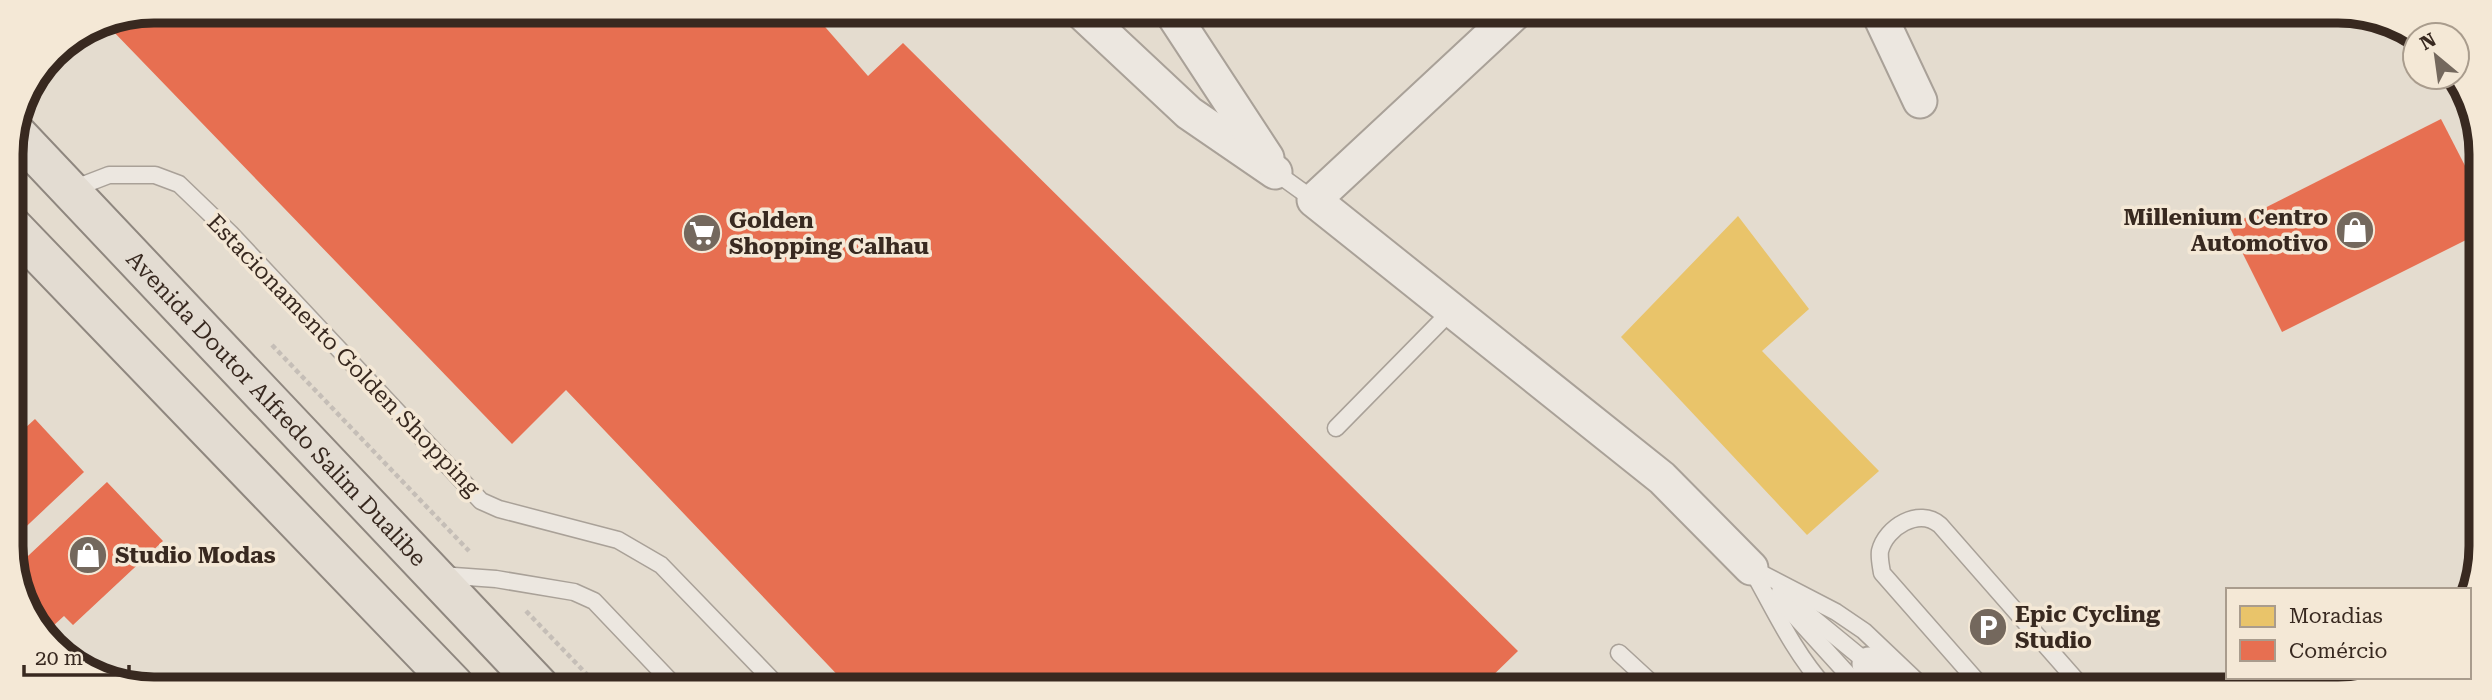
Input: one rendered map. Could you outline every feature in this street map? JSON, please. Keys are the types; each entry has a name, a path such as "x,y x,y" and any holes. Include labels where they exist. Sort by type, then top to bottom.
{"main road":[{"name":"Avenida Doutor Alfredo Salim Dualibe","path":"23,141 531,677"},
{"path":"23,243 446,677"}],"street":[{"path":"1092,23 1189,113 1276,172"},
{"path":"1179,23 1276,172"},
{"path":"1504,23 1314,200 1662,478 1751,568"},
{"path":"1884,23 1920,101"}],"lane":[{"path":"1276,172 1314,200"},
{"name":"Estacionamento Golden Shopping","path":"70,190 109,174 155,175 179,184 230,233 481,500 499,509 618,540 661,565 769,677"},
{"path":"1336,428 1452,310"},
{"path":"1973,677 1882,573 1880,554 1885,539 1907,521 1919,517 1932,518 1940,525 2073,677"},
{"path":"1751,568 1811,673 1834,677"},
{"path":"1751,568 1849,677"},
{"path":"1751,568 1849,677"},
{"path":"1751,568 1836,612 1864,631 1912,677"},
{"path":"434,574 496,579 574,592 594,601 666,677"},
{"path":"1619,653 1645,677"}],"path":[{"path":"35,98 45,108"},
{"path":"264,336 589,677"}],"building: Moradias":[{"path":"1738,216 1809,309 1762,351 1879,471 1807,535 1621,337"}],"building: Comércio":[{"name":"Golden Shopping Calhau","path":"145,23 822,23 868,76 903,43 1518,651 1491,677 839,677 566,390 512,444 112,30"},
{"name":"Millenium Centro Automotivo","path":"2441,119 2469,174 2469,238 2282,332 2229,226"},
{"path":"35,419 84,472 23,530 23,430"},
{"name":"Studio Modas","path":"107,482 163,541 73,625 64,616 51,628 36,604 24,560"}],"place":[{"name":"Millenium Centro Automotivo","path":"2355,230"},
{"name":"Golden Shopping Calhau","path":"702,233"},
{"name":"Studio Modas","path":"88,555"},
{"name":"Epic Cycling Studio","path":"1988,627"}]}
